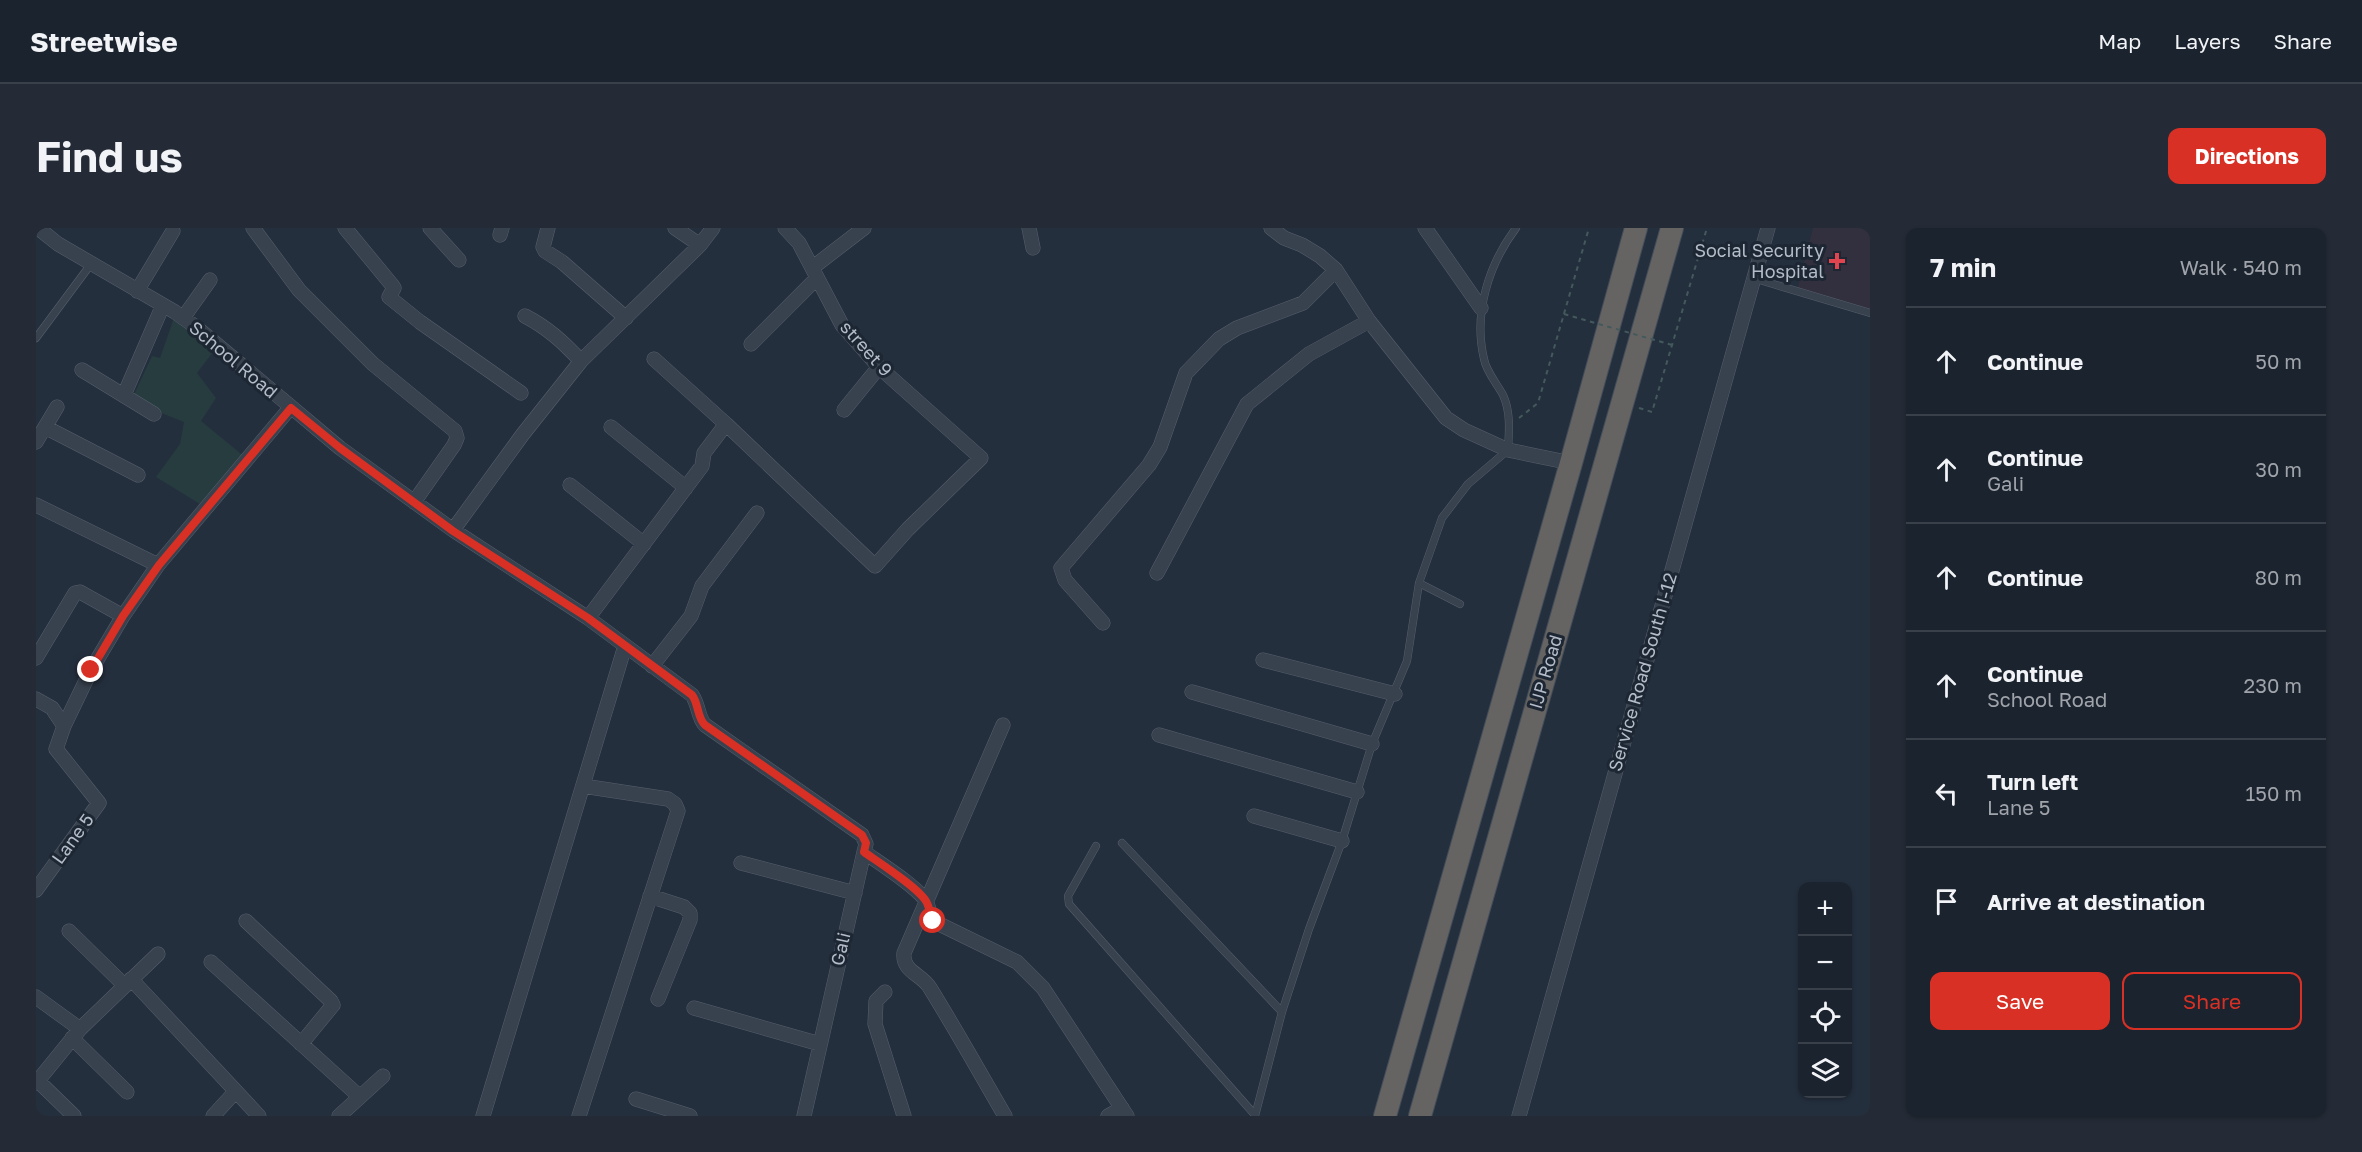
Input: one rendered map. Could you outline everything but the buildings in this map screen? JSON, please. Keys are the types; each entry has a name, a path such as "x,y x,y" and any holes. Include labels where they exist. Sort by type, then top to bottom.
{"highway":[{"name":"IJP Road","path":"1385,1116 1636,228"},
{"name":"IJP Road","path":"1420,1116 1672,228"}],"street":[{"path":"253,228 299,290 356,348 455,431 457,438 454,445 414,502"},
{"path":"345,228 394,288 389,297 420,322 521,393"},
{"path":"430,228 459,260"},
{"path":"548,228 543,247 545,251 562,262 626,318"},
{"path":"675,228 700,245"},
{"path":"453,531 580,361 700,245 713,228"},
{"name":"street 9","path":"726,424 875,566 981,458 879,367 842,325 799,243 785,228"},
{"path":"751,344 815,273 864,228"},
{"path":"1029,228 1033,248"},
{"path":"1272,228 1284,238 1302,244 1336,270 1369,321 1446,418 1464,430 1508,450 1571,463"},
{"path":"1425,228 1482,308"},
{"name":"Service Road South I-12","path":"1519,1116 1768,228"},
{"name":"School Road","path":"46,230 91,264 183,318 340,448 453,531 588,618 685,690 697,702 701,721 705,725 862,835 866,843 864,852"},
{"path":"138,291 173,231"},
{"path":"1103,623 1065,580 1061,568 1149,465 1160,447 1186,373 1219,339 1237,328 1303,303 1336,270"},
{"path":"183,318 210,279"},
{"path":"124,395 163,305"},
{"path":"525,316 558,336 580,361"},
{"path":"1157,573 1247,404 1309,354 1369,321"},
{"path":"588,618 702,466 704,453 726,424 654,359"},
{"path":"844,410 879,367"},
{"path":"82,370 154,414"},
{"path":"36,442 57,407"},
{"name":"Lane 5","path":"36,890 99,803 56,749 64,726 91,670 123,616 159,565 291,408"},
{"path":"45,427 138,475"},
{"path":"611,427 686,488"},
{"path":"570,485 644,544"},
{"path":"36,505 159,565"},
{"path":"652,666 691,616 702,586 757,513"},
{"path":"36,658 75,593 80,592 123,616"},
{"path":"483,1116 625,646"},
{"path":"1263,660 1395,694"},
{"path":"1192,692 1372,744"},
{"path":"36,699 52,708 64,726"},
{"path":"1003,725 904,953 903,960 906,967 928,985 1005,1116"},
{"path":"1159,735 1357,792"},
{"path":"579,1116 678,811 675,804 668,799 583,786"},
{"path":"1254,816 1342,841"},
{"path":"864,852 918,892 927,903 928,912 933,921 1017,962 1030,973 1043,988 1124,1112 1108,1116"},
{"name":"Gali","path":"804,1116 864,852"},
{"path":"741,863 855,893"},
{"path":"650,896 684,908 690,913 690,920 658,999"},
{"path":"246,921 333,1005 301,1044"},
{"path":"69,931 128,983 259,1116"},
{"path":"74,1116 37,1082 76,1034 158,954"},
{"path":"211,962 360,1097"},
{"path":"885,992 876,1001 876,1024 904,1116"},
{"path":"36,997 76,1034 127,1092"},
{"path":"694,1008 820,1044"},
{"path":"339,1116 383,1076"},
{"path":"213,1116 235,1092"},
{"path":"636,1099 690,1116"}],"lane":[{"path":"1255,1116 1282,1012 1309,929 1342,841 1372,744 1407,661 1419,583 1442,518 1468,484 1508,450 1510,425 1504,398 1484,360 1482,308 1489,278 1501,251 1516,228"},
{"path":"36,338 91,264"},
{"path":"1753,278 1870,313"},
{"path":"1419,583 1460,604"},
{"path":"1122,843 1282,1012"},
{"path":"1096,846 1068,896 1069,904 1255,1116"}],"path":[{"path":"1510,425 1538,403 1589,228"},
{"path":"1652,412 1707,228"},
{"path":"1564,314 1672,345"}],"shaded area":[{"name":"Social Security Hospital","path":"1813,228 1870,228 1870,316 1796,294"}],"green space":[{"path":"175,315 216,348 197,373 216,398 201,421 251,462 213,512 156,477 180,444 184,422 131,401 152,356 160,358"}],"place":[{"name":"Social Security Hospital","path":"1837,261"}],"route":[{"path":"91,670 123,616 159,565 291,408 316,426 340,448 453,531 588,618 692,695 697,702 701,721 705,725 862,835 866,843 864,852 918,892 927,903 928,912 933,921"}]}
